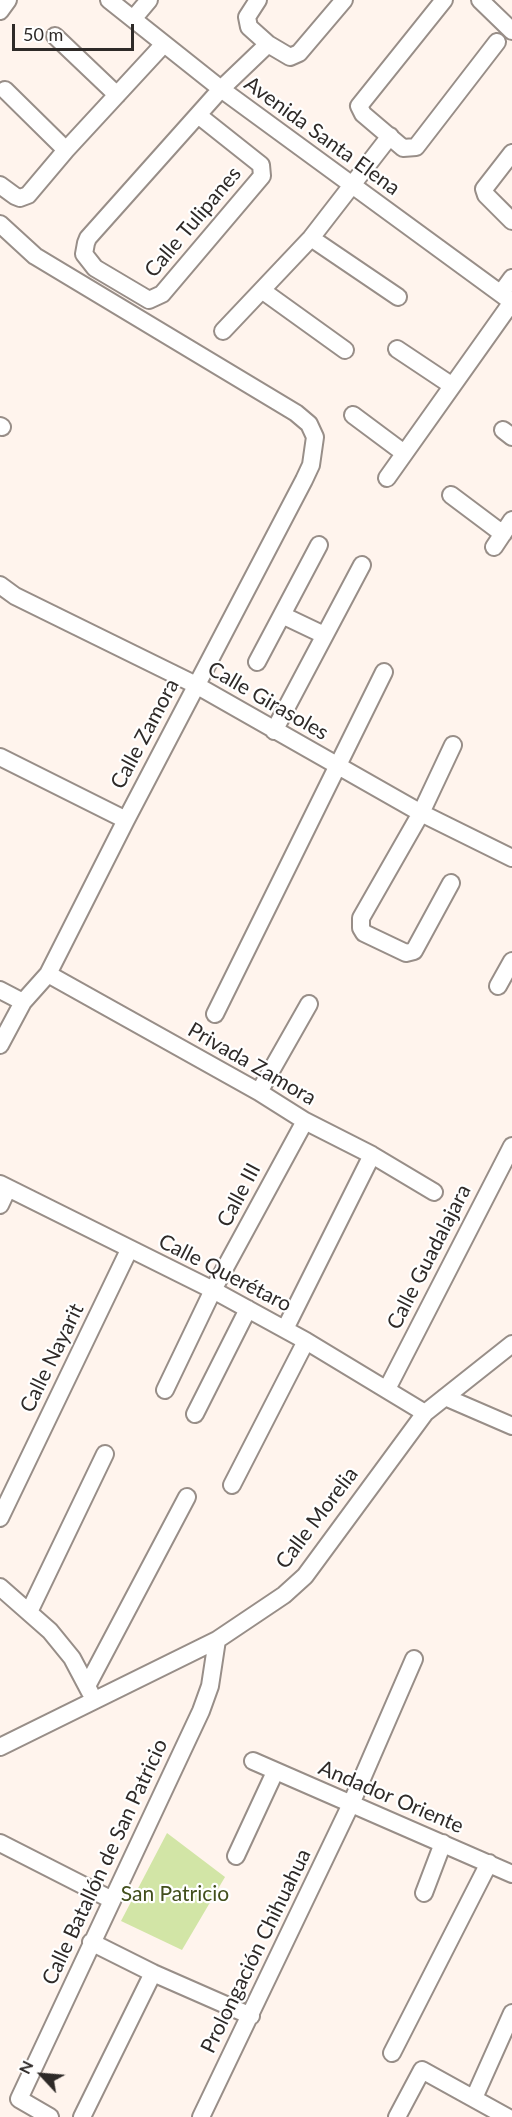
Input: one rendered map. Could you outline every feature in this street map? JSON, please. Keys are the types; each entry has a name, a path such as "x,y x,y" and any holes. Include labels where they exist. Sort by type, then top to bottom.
{"street":[{"path":"0,11 8,0"},
{"name":"Avenida Santa Elena","path":"110,0 163,45 221,89 508,299"},
{"path":"133,19 150,0"},
{"path":"258,0 249,12 246,22 268,44 286,56 299,53 344,0"},
{"path":"444,0 359,106 363,114 403,148 416,147 498,42"},
{"path":"480,0 512,31"},
{"path":"55,36 117,95"},
{"name":"Calle Tulipanes","path":"198,115 261,165 262,176 162,294 149,300 95,268 84,254 88,238 221,89 268,44"},
{"path":"0,185 20,198 28,195 66,150 163,45"},
{"path":"5,90 66,150"},
{"path":"223,331 311,238 390,136"},
{"path":"512,153 484,189 486,195 512,221"},
{"name":"Calle Zamora","path":"0,225 35,256 296,414 309,424 315,437 311,465 304,480 48,974 23,1002 0,1045"},
{"path":"311,238 398,297"},
{"path":"387,478 508,299 512,278"},
{"path":"262,291 345,350"},
{"path":"397,349 451,385"},
{"path":"353,415 404,453"},
{"path":"451,495 503,534"},
{"path":"257,662 319,545"},
{"path":"274,731 362,564"},
{"name":"Calle Girasoles","path":"0,585 15,596 196,685 421,813 512,858"},
{"path":"282,615 324,635"},
{"path":"215,1014 384,672"},
{"path":"450,883 414,951 406,953 364,933 361,928 361,918 421,813 453,745"},
{"path":"0,757 126,820"},
{"path":"498,986 512,961"},
{"name":"Privada Zamora","path":"48,974 434,1192"},
{"path":"0,990 23,1002"},
{"path":"259,1092 309,1004"},
{"name":"Calle III","path":"165,1390 213,1290 305,1120"},
{"name":"Calle Guadalajara","path":"387,1389 512,1146"},
{"path":"285,1329 372,1155"},
{"path":"0,1205 4,1186"},
{"name":"Calle Querétaro","path":"4,1186 213,1290 306,1341 425,1413"},
{"name":"Calle Nayarit","path":"0,1518 129,1250"},
{"path":"195,1414 248,1309"},
{"path":"232,1485 306,1341"},
{"name":"Calle Morelia","path":"0,1747 90,1692 217,1640 284,1595 305,1576 425,1413 512,1344"},
{"path":"445,1397 512,1426"},
{"path":"29,1612 105,1454"},
{"path":"90,1692 187,1497"},
{"path":"0,1587 50,1631 72,1658 90,1692"},
{"name":"Calle Batallón de San Patricio","path":"50,2117 19,2099 201,1711 210,1686 217,1640"},
{"name":"Prolongación Chihuahua","path":"201,2117 351,1804 414,1659"},
{"name":"Andador Oriente","path":"253,1761 512,1874"},
{"path":"236,1856 274,1772"},
{"path":"0,1843 112,1900"},
{"path":"424,1893 443,1843"},
{"path":"392,2053 489,1863"},
{"path":"91,1942 153,1973 251,2016"},
{"path":"82,2117 153,1973"},
{"path":"474,2098 512,2013"},
{"path":"397,2117 422,2070 507,2117"}],"green space":[{"name":"San Patricio","path":"167,1833 225,1877 182,1950 121,1921"}]}
